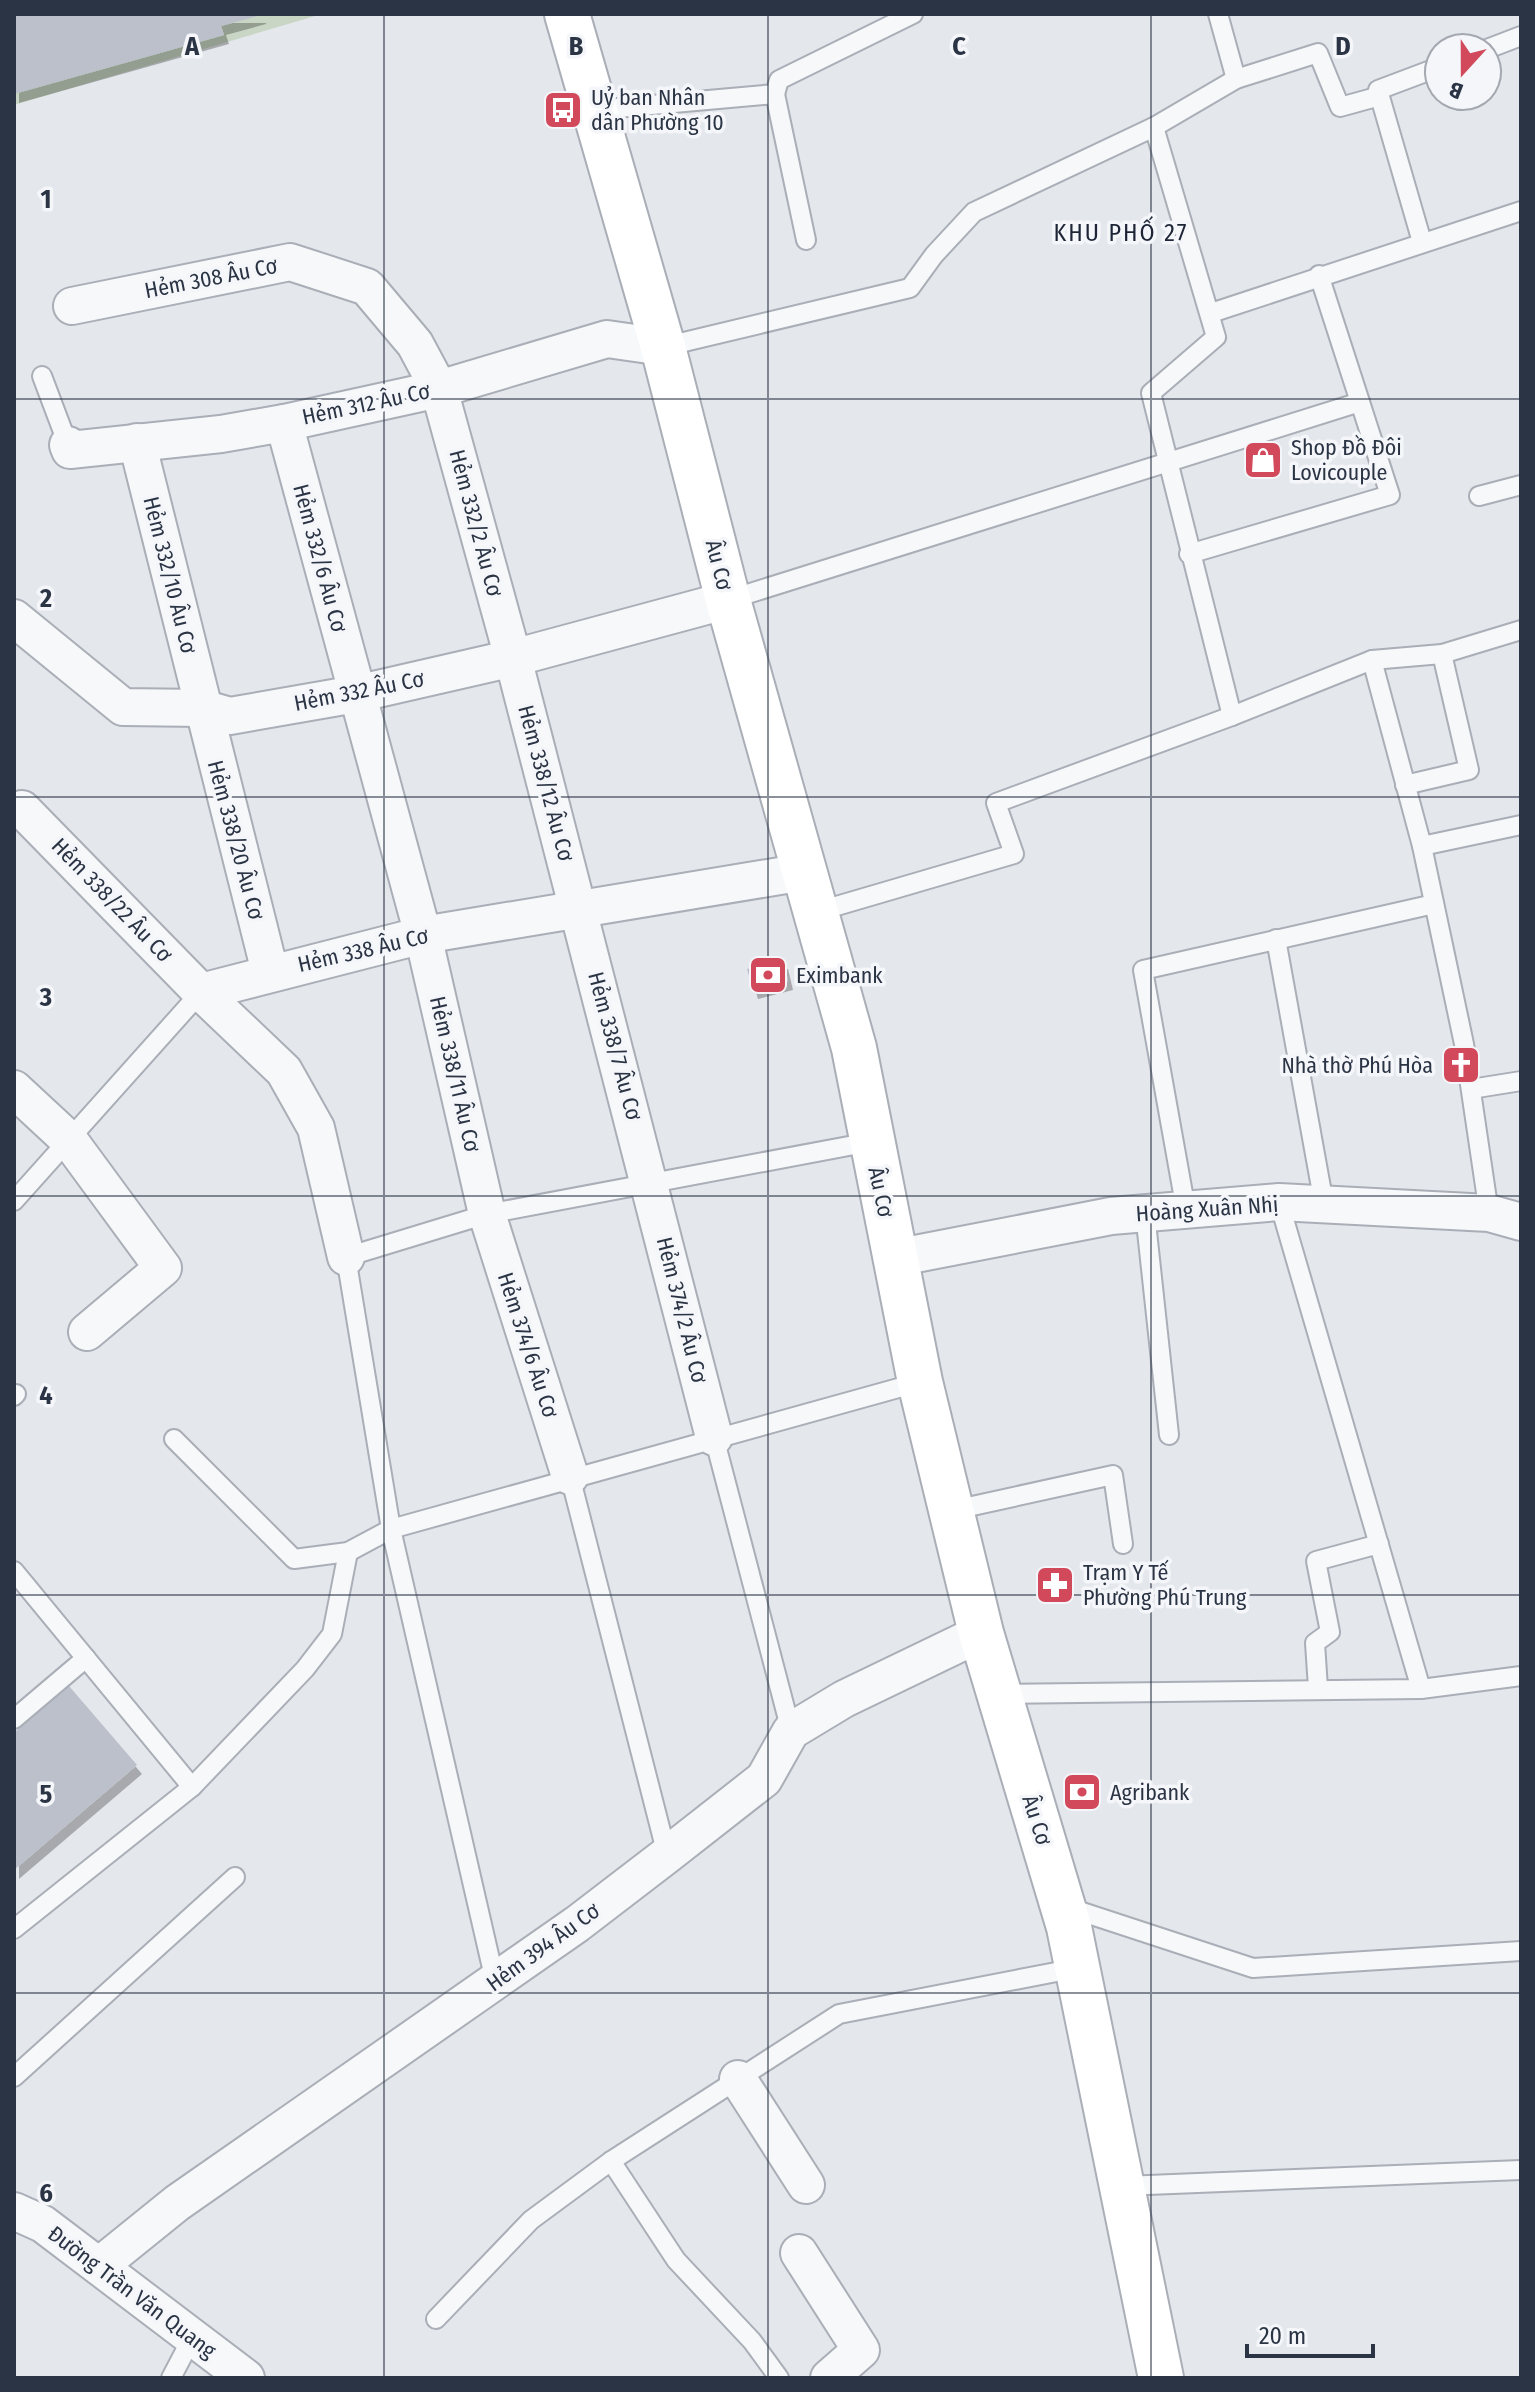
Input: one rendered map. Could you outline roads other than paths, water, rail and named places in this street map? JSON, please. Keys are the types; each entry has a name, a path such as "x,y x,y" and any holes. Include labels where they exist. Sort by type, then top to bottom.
{"main road":[{"name":"Âu Cơ","path":"567,14 615,190 663,347 728,600 854,1048 870,1142 920,1382 954,1510 981,1633 997,1694 1064,1906 1161,2378"}],"street":[{"name":"Hẻm 308 Âu Cơ","path":"72,306 290,262 367,287 415,344 439,389"},
{"name":"Hẻm 312 Âu Cơ","path":"68,445 70,450 284,423 439,389 607,339 663,347"},
{"name":"Hẻm 332/2 Âu Cơ","path":"439,389 513,658"},
{"name":"Hẻm 332/6 Âu Cơ","path":"284,423 423,935"},
{"name":"Hẻm 332/10 Âu Cơ","path":"137,442 202,708"},
{"name":"Hẻm 332 Âu Cơ","path":"14,618 123,707 202,708 230,716 356,694 513,658 728,600"},
{"name":"Hẻm 338/12 Âu Cơ","path":"513,658 579,909"},
{"name":"Hẻm 338/20 Âu Cơ","path":"202,708 270,972"},
{"name":"Hẻm 338/22 Âu Cơ","path":"22,809 201,992 284,1071 316,1128 346,1257"},
{"name":"Hẻm 338 Âu Cơ","path":"201,992 423,935 579,909 810,892"},
{"name":"Hẻm 338/7 Âu Cơ","path":"579,909 651,1184"},
{"name":"Hẻm 338/11 Âu Cơ","path":"423,935 487,1214"},
{"path":"14,1089 69,1140 163,1268 87,1332"},
{"name":"Hẻm 374/2 Âu Cơ","path":"651,1184 714,1437"},
{"name":"Hoàng Xuân Nhị","path":"895,1258 1111,1216 1279,1202 1505,1218"},
{"name":"Hẻm 374/6 Âu Cơ","path":"487,1214 570,1476"},
{"name":"Hẻm 394 Âu Cơ","path":"99,2266 177,2203 495,1981 667,1855 764,1779 791,1731 844,1699 981,1633"},
{"path":"738,2079 806,2185"},
{"name":"Đường Trần Văn Quang","path":"14,2211 43,2224 246,2378"},
{"path":"799,2253 861,2350 829,2378"}],"lane":[{"path":"806,240 775,94 779,80 913,14"},
{"path":"1218,14 1236,79"},
{"path":"663,347 910,288 934,255 974,212 1154,127 1236,79 1318,53 1340,107 1380,96"},
{"path":"1422,242 1378,90 1423,73"},
{"path":"595,110 775,94"},
{"path":"1154,127 1216,337 1151,393 1232,716"},
{"path":"1211,313 1521,211"},
{"path":"1189,554 1390,495 1319,275"},
{"path":"42,376 68,445"},
{"path":"728,600 1360,402"},
{"path":"1479,496 1521,485"},
{"path":"810,892 1014,854 996,803 1232,716 1372,660 1442,654 1521,630"},
{"path":"1405,785 1469,770 1442,654"},
{"path":"1372,660 1422,846 1471,1089 1505,1218"},
{"path":"1422,846 1521,825"},
{"path":"1186,1210 1143,970 1434,904"},
{"path":"1276,939 1324,1204"},
{"path":"14,1201 201,992"},
{"path":"1471,1089 1521,1081"},
{"path":"495,1981 391,1529 346,1257 487,1214 870,1142"},
{"path":"1279,1202 1421,1689"},
{"path":"1145,1213 1169,1435"},
{"path":"174,1439 294,1559 348,1552 391,1529 570,1476 920,1382"},
{"path":"714,1437 791,1731"},
{"path":"954,1510 1113,1475 1123,1544"},
{"path":"570,1476 667,1855"},
{"path":"1318,1688 1315,1643 1330,1632 1316,1561 1379,1544"},
{"path":"14,1929 192,1787 305,1669 332,1634 348,1552"},
{"path":"14,1571 192,1787"},
{"path":"14,1719 86,1658"},
{"path":"997,1694 1421,1689 1521,1676"},
{"path":"14,2077 235,1877"},
{"path":"1064,1906 1253,1968 1521,1951"},
{"path":"436,2319 531,2220 611,2161 839,2014 1077,1968"},
{"path":"611,2161 676,2260 752,2341 779,2378"},
{"path":"1123,2186 1521,2170"},
{"path":"171,2378 192,2338"}],"place":[{"name":"Uỷ ban Nhân dân Phường 10","path":"563,110"},
{"name":"Shop Đồ Đôi Lovicouple","path":"1263,460"},
{"name":"Eximbank","path":"768,975"},
{"name":"Nhà thờ Phú Hòa","path":"1461,1065"},
{"name":"Trạm Y Tế Phường Phú Trung","path":"1055,1585"},
{"name":"Agribank","path":"1082,1792"}],"district":[{"name":"KHU PHỐ 27","path":"1121,233"}]}
